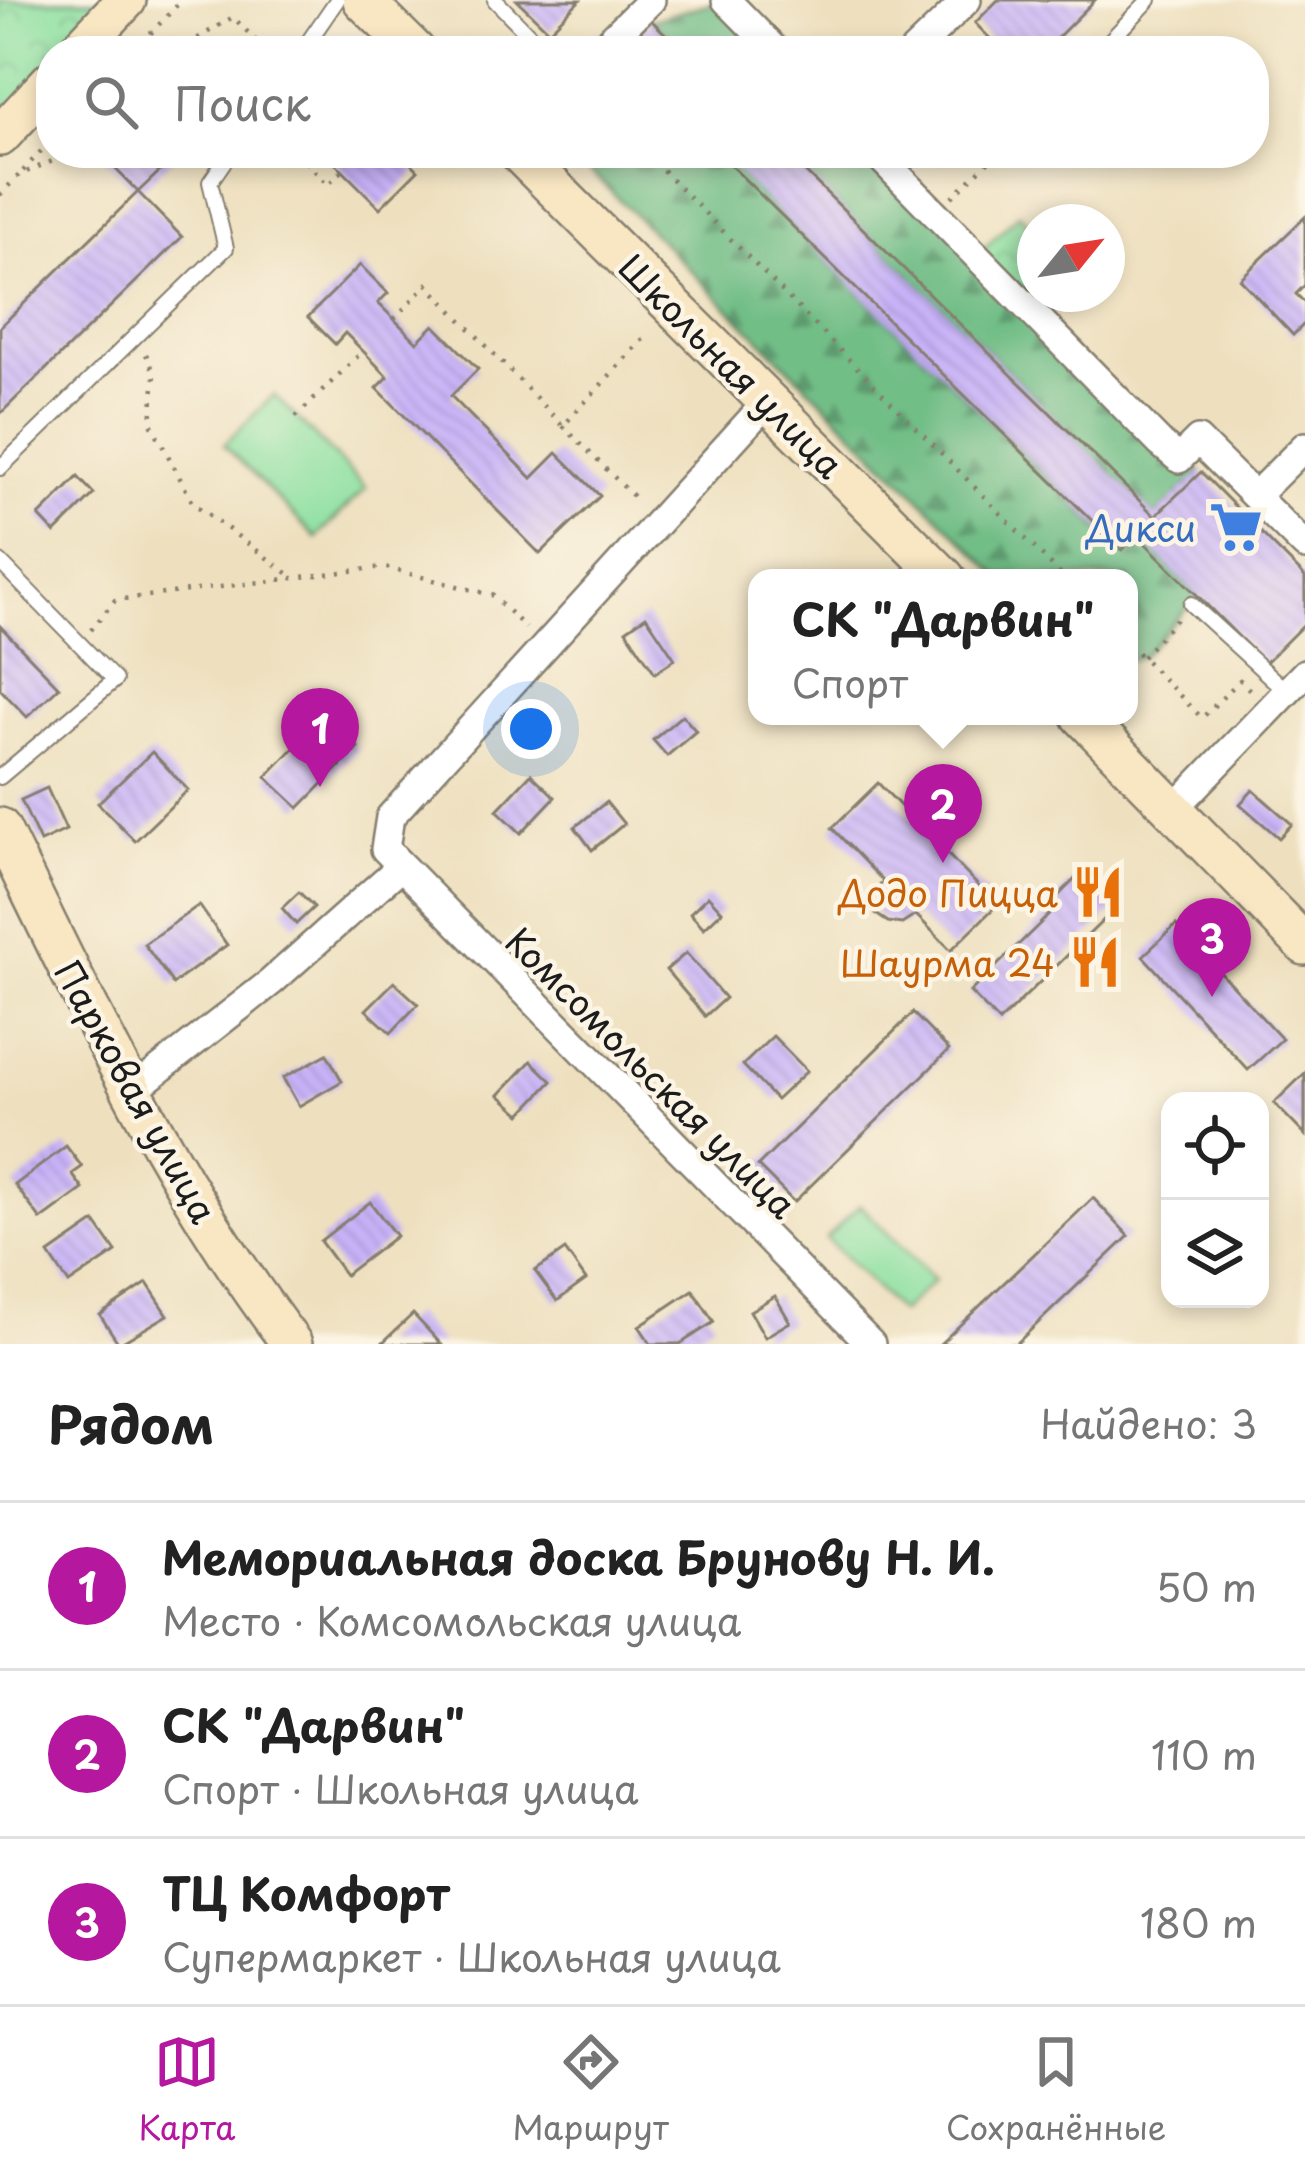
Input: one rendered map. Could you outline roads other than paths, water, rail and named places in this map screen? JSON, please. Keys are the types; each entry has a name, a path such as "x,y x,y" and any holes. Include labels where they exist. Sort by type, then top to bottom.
{"main road":[{"path":"92,36 126,0"},
{"path":"363,0 400,36"},
{"path":"0,136 36,96"},
{"name":"Школьная улица","path":"534,168 936,569"},
{"path":"1091,725 1305,945"},
{"name":"Парковая улица","path":"0,828 132,1091 222,1247 292,1344"}],"street":[{"path":"614,36 651,0"},
{"path":"726,0 761,36"},
{"path":"930,36 967,0"},
{"path":"891,168 1161,444 1179,459 1198,440 1305,546"},
{"path":"132,1091 271,982 392,859 390,817 769,400"},
{"path":"1256,495 1305,446"},
{"path":"1174,809 1288,691"},
{"name":"Комсомольская улица","path":"392,859 871,1344"}],"lane":[{"path":"312,36 337,0"},
{"path":"495,0 530,36"},
{"path":"1114,36 1149,0"},
{"path":"0,468 226,248 210,182 220,168"},
{"path":"0,562 115,680 0,777"},
{"path":"1191,604 1288,691"}],"place":[{"name":"Дикси","path":"1236,527"},
{"name":"Мемориальная доска Брунову Н. И.","path":"320,787"},
{"name":"СК \"Дарвин\"","path":"943,863"},
{"name":"Додо Пицца","path":"1098,892"},
{"name":"Шаурма 24","path":"1095,962"},
{"name":"ТЦ Комфорт","path":"1212,997"}]}
